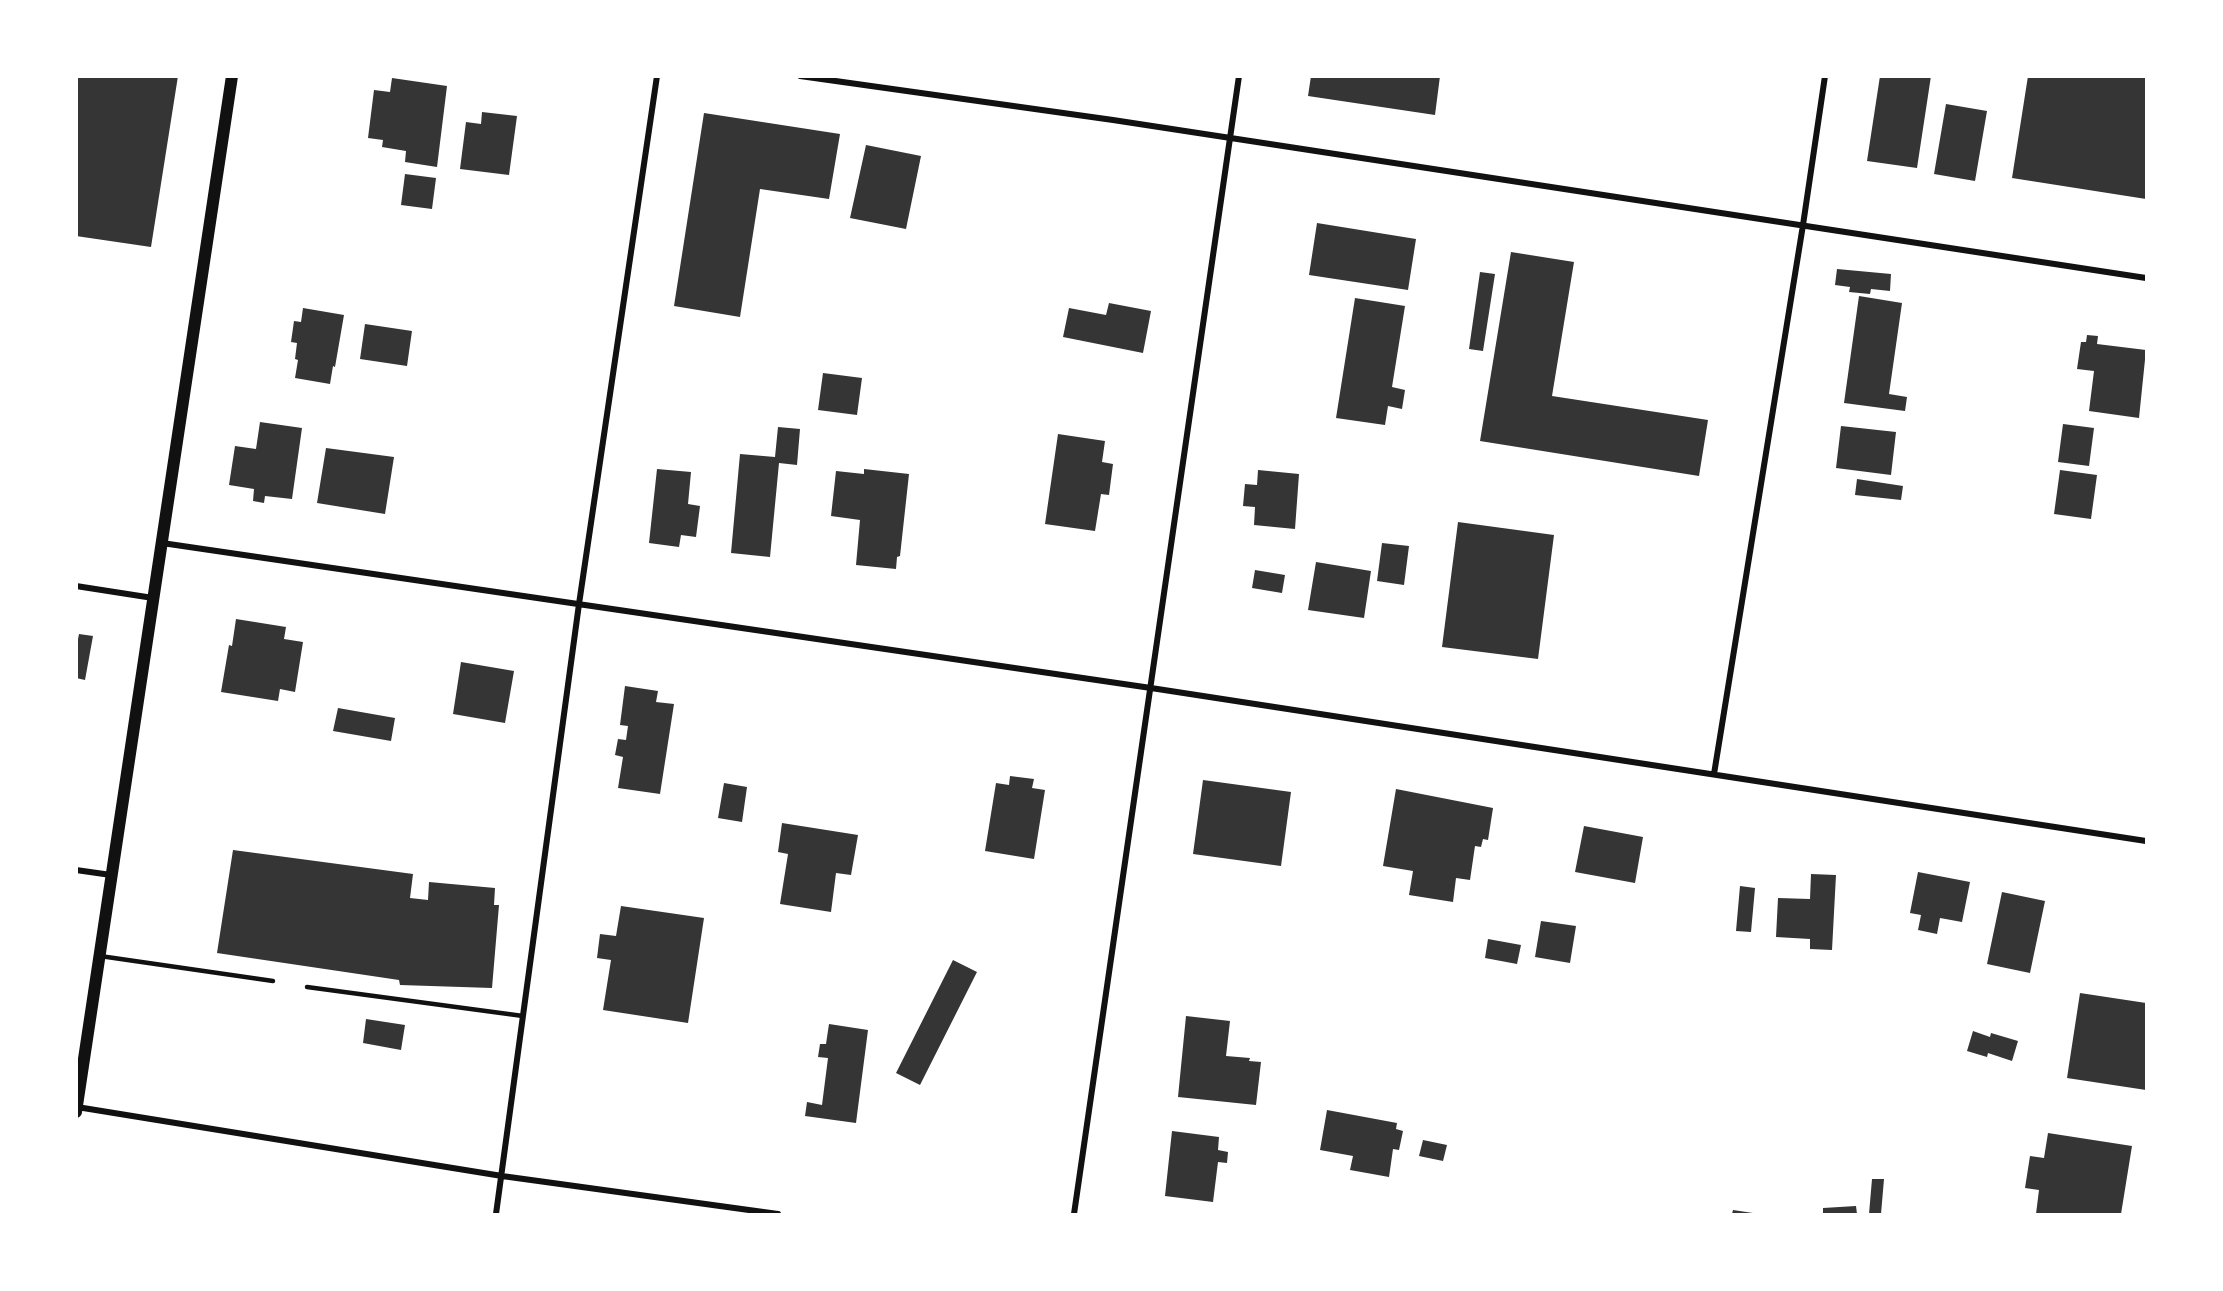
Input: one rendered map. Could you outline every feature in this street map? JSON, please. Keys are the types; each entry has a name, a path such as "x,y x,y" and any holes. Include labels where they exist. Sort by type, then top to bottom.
{"main road":[{"path":"77,1109 231,76"}],"street":[{"path":"496,1215 579,604 657,76"},
{"path":"800,76 1230,137 2146,278"},
{"path":"1074,1215 1239,76"},
{"path":"1714,774 1825,76"},
{"path":"162,543 1151,688 2146,841"},
{"path":"76,586 154,598"},
{"path":"76,870 111,875"},
{"path":"77,1109 502,1176 778,1215"}],"lane":[{"path":"100,956 273,981"},
{"path":"307,987 523,1016"}],"building":[{"path":"76,76 178,76 151,247 76,236"},
{"path":"1311,76 1440,76 1435,115 1308,96"},
{"path":"1880,76 1931,76 1917,168 1867,161"},
{"path":"2028,76 2146,76 2146,199 2012,178"},
{"path":"392,78 447,86 437,167 405,162 406,151 382,147 383,140 368,138 374,90 390,92"},
{"path":"1946,104 1987,111 1975,181 1934,174"},
{"path":"482,112 517,116 509,175 460,169 466,122 481,124"},
{"path":"704,113 840,134 829,199 760,189 740,317 674,306"},
{"path":"866,145 921,156 906,229 850,218"},
{"path":"405,174 436,178 432,209 401,205"},
{"path":"1317,223 1416,239 1408,290 1309,275"},
{"path":"1511,252 1574,262 1552,396 1708,420 1699,476 1480,441"},
{"path":"1837,269 1891,274 1890,291 1871,289 1870,294 1849,292 1850,287 1835,285"},
{"path":"1480,272 1495,274 1483,351 1469,349"},
{"path":"1859,296 1902,303 1889,394 1907,397 1905,411 1844,403"},
{"path":"1355,298 1405,306 1392,387 1405,390 1402,409 1388,406 1385,425 1336,418"},
{"path":"1109,303 1151,311 1143,353 1063,337 1069,308 1106,315"},
{"path":"303,308 344,315 330,384 295,378 298,360 295,359 297,343 291,342 294,321 301,322"},
{"path":"365,324 412,331 407,366 360,359"},
{"path":"2087,335 2098,336 2097,344 2146,350 2139,418 2089,411 2094,371 2077,369 2081,342 2086,342"},
{"path":"823,373 862,378 857,415 818,410"},
{"path":"260,422 302,428 292,499 265,496 264,503 253,501 254,489 229,485 235,446 256,449"},
{"path":"2063,424 2094,428 2089,466 2058,462"},
{"path":"1841,426 1896,432 1891,475 1836,468"},
{"path":"778,427 800,429 797,465 779,463 770,557 731,553 740,454 775,457"},
{"path":"1058,434 1105,441 1102,462 1113,464 1109,495 1101,494 1095,531 1045,524"},
{"path":"326,448 394,457 385,514 317,503"},
{"path":"657,469 691,472 688,504 700,506 696,537 681,535 679,547 649,543"},
{"path":"864,469 909,474 900,556 897,557 896,569 856,565 860,520 831,516 836,471 864,474"},
{"path":"1258,470 1299,474 1295,529 1254,525 1255,507 1243,506 1245,484 1257,485"},
{"path":"2060,470 2097,475 2091,519 2054,514"},
{"path":"1857,479 1903,486 1901,500 1855,495"},
{"path":"1458,522 1554,535 1538,659 1442,647"},
{"path":"1382,543 1409,546 1404,585 1377,581"},
{"path":"1316,562 1371,571 1364,618 1308,610"},
{"path":"1255,570 1285,575 1282,593 1252,588"},
{"path":"236,619 286,627 284,639 303,642 295,692 280,689 278,701 221,692"},
{"path":"79,634 93,636 85,680 76,678 76,649"},
{"path":"461,662 514,671 505,723 453,714"},
{"path":"625,686 658,691 656,702 674,704 660,794 618,788 623,757 615,755 618,739 626,740 628,726 620,725"},
{"path":"338,708 395,718 391,741 333,731"},
{"path":"1010,776 1034,779 1032,788 1045,790 1034,859 985,851 996,783 1009,785"},
{"path":"1203,780 1291,792 1281,866 1193,854"},
{"path":"724,783 747,787 742,822 718,818"},
{"path":"1396,789 1493,808 1488,840 1483,839 1481,847 1475,846 1470,880 1456,878 1453,902 1409,895 1413,871 1383,866"},
{"path":"782,823 858,835 851,875 836,873 831,912 780,904 788,854 778,852"},
{"path":"1584,826 1643,837 1635,883 1575,872"},
{"path":"233,850 413,874 410,898 428,900 429,882 495,888 494,905 499,905 492,988 400,985 399,980 217,953"},
{"path":"1918,872 1970,882 1962,922 1940,918 1937,934 1918,930 1921,915 1910,913"},
{"path":"1811,874 1836,875 1832,950 1810,949 1810,939 1776,937 1778,898 1810,899"},
{"path":"1740,886 1755,888 1751,932 1736,931"},
{"path":"2002,892 2045,901 2030,973 1987,964"},
{"path":"621,906 704,918 688,1023 603,1010 611,960 597,958 600,934 616,936"},
{"path":"1541,921 1576,926 1570,963 1535,957"},
{"path":"1488,939 1521,945 1517,964 1485,958"},
{"path":"953,960 977,972 920,1085 896,1073"},
{"path":"2080,993 2146,1003 2146,1090 2067,1078"},
{"path":"1186,1016 1230,1021 1226,1056 1250,1058 1249,1061 1261,1062 1256,1105 1178,1097"},
{"path":"366,1019 405,1025 401,1050 363,1043"},
{"path":"829,1024 868,1030 856,1123 805,1116 807,1102 822,1105 828,1058 818,1057 820,1044 826,1044"},
{"path":"1973,1031 1990,1037 1991,1033 2018,1041 2012,1061 1988,1053 1987,1057 1967,1051"},
{"path":"1327,1110 1397,1123 1396,1129 1403,1131 1399,1150 1393,1149 1389,1177 1350,1170 1353,1156 1320,1150"},
{"path":"1172,1131 1219,1137 1218,1150 1228,1152 1227,1163 1218,1162 1213,1202 1165,1196"},
{"path":"2048,1133 2132,1146 2121,1214 2036,1214 2039,1190 2025,1188 2030,1156 2044,1158"},
{"path":"1423,1140 1447,1145 1443,1161 1419,1156"},
{"path":"1872,1179 1884,1179 1881,1214 1869,1214"},
{"path":"1856,1206 1857,1214 1823,1214 1823,1208"},
{"path":"1733,1210 1753,1213 1753,1214 1732,1214"}]}
